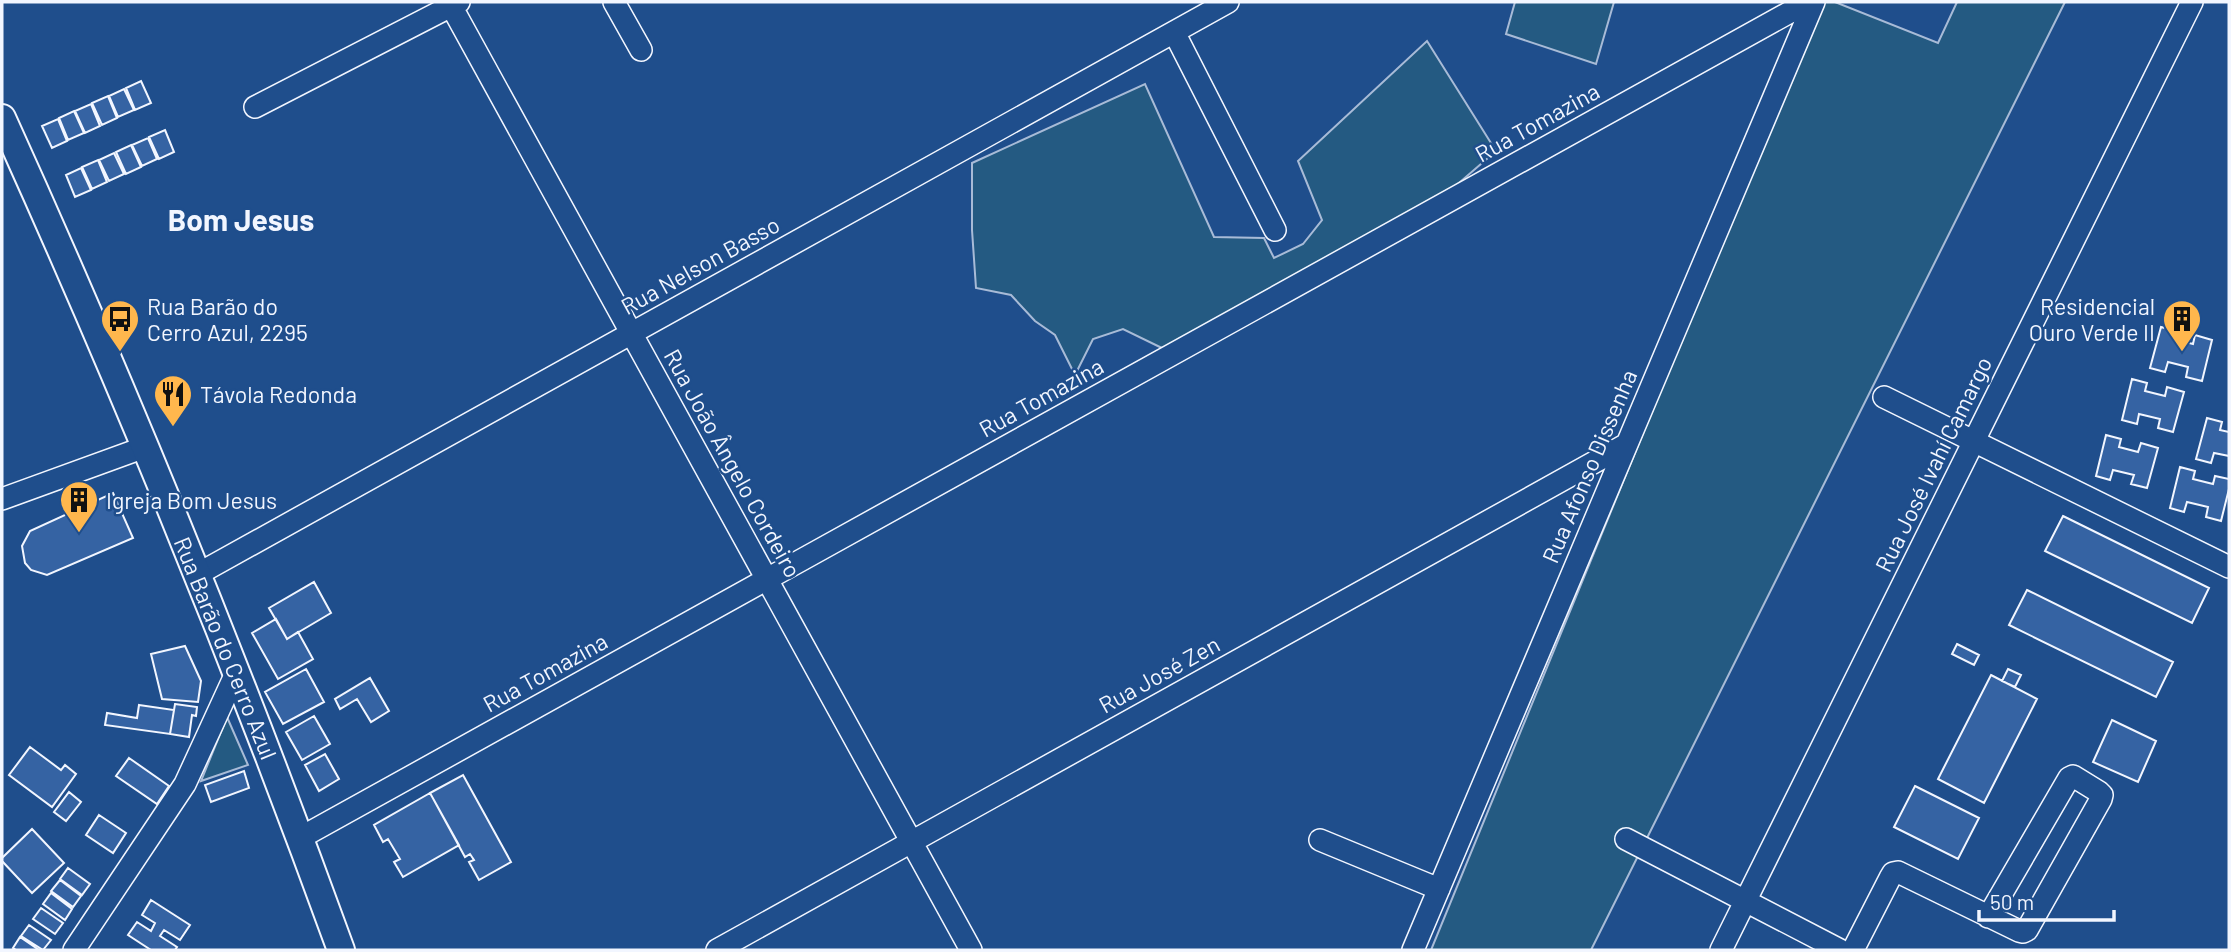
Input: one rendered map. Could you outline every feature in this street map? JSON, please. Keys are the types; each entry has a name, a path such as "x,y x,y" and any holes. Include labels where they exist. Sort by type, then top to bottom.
{"main road":[{"name":"Rua Barão do Cerro Azul","path":"2,118 198,574 341,950"}],"street":[{"path":"614,2 641,50"},
{"name":"Rua Nelson Basso","path":"198,574 1228,2"},
{"name":"Rua Tomazina","path":"300,838 1808,2"},
{"name":"Rua Afonso Dissenha","path":"1413,950 1814,2"},
{"name":"Rua José Ivahí Camargo","path":"1721,950 2192,2"},
{"path":"255,107 453,3"},
{"name":"Rua João Ângelo Cordeiro","path":"453,3 631,333 971,950"},
{"path":"1174,32 1275,230"},
{"path":"1884,397 2229,567"},
{"name":"Rua José Zen","path":"717,950 1627,444"},
{"path":"2,499 145,447"},
{"path":"74,950 185,784 237,671"},
{"path":"1853,950 1890,878 1893,873 1898,872 1988,917 2023,932 2027,930 2101,799 2099,792 2073,776 2069,778 1988,917"},
{"path":"1320,839 1439,889"},
{"path":"1626,839 1840,950"}],"shaded area":[{"path":"1515,2 1614,2 1596,64 1506,34"},
{"path":"1820,2 1835,2 1938,43 1957,2 2065,2 1591,950 1431,950"},
{"path":"1427,41 1496,151 1445,195 1164,349 1123,329 1093,339 1075,375 1055,335 1035,321 1011,295 976,288 972,230 972,163 1145,84 1214,237 1264,238 1274,258 1303,244 1322,220 1298,161"},
{"path":"227,717 248,765 201,781"}],"building":[{"path":"141,81 151,103 135,110 126,88"},
{"path":"124,89 134,110 118,117 109,96"},
{"path":"108,96 117,118 102,125 92,103"},
{"path":"91,104 100,126 85,133 75,111"},
{"path":"74,111 84,133 68,140 59,118"},
{"path":"58,119 67,141 52,148 42,126"},
{"path":"165,130 174,152 159,159 149,137"},
{"path":"148,138 157,159 142,166 132,145"},
{"path":"131,145 141,167 126,174 116,152"},
{"path":"114,153 124,174 109,181 99,160"},
{"path":"98,160 107,182 92,189 82,167"},
{"path":"81,168 91,190 75,197 66,175"},
{"name":"Residencial Ouro Verde II","path":"2161,327 2176,331 2174,339 2193,344 2195,335 2212,340 2202,381 2186,377 2188,367 2168,362 2165,372 2150,368"},
{"name":"Residencial Ouro Verde II","path":"2132,379 2147,383 2145,391 2165,396 2167,387 2184,392 2173,432 2158,428 2160,419 2139,414 2137,424 2122,420"},
{"path":"2207,418 2222,422 2220,430 2229,432 2229,456 2214,453 2211,463 2196,459"},
{"path":"2106,435 2121,439 2119,447 2138,452 2141,443 2158,448 2147,488 2131,484 2134,475 2113,470 2110,480 2096,476"},
{"path":"2180,467 2195,471 2193,479 2213,484 2215,476 2229,479 2221,521 2206,517 2208,507 2187,502 2184,512 2170,508"},
{"name":"Igreja Bom Jesus","path":"113,493 133,538 47,575 31,570 25,563 22,546 30,531"},
{"path":"2063,516 2209,588 2192,623 2045,551"},
{"path":"314,582 331,613 287,639 269,608"},
{"path":"2027,590 2173,662 2156,697 2009,625"},
{"path":"276,619 287,639 298,632 313,659 278,679 252,633"},
{"path":"1957,644 1979,655 1974,665 1952,654"},
{"path":"185,646 201,681 198,702 162,699 151,654"},
{"path":"306,669 324,702 283,724 265,692"},
{"path":"2008,669 2021,675 2015,687 2002,681"},
{"path":"1991,675 2037,699 1984,803 1938,779"},
{"path":"370,678 389,711 371,722 357,699 340,709 335,699"},
{"path":"175,704 197,707 196,716 192,715 189,737 170,734"},
{"path":"139,705 174,710 170,734 105,725 107,713 137,718"},
{"path":"314,716 330,744 302,760 286,732"},
{"path":"2112,720 2156,741 2138,782 2093,762"},
{"path":"30,747 61,770 65,765 76,774 52,807 9,775"},
{"path":"325,754 339,779 319,791 305,765"},
{"path":"129,758 169,786 157,804 116,776"},
{"path":"244,771 249,788 211,802 205,785"},
{"path":"463,775 511,862 479,880 469,862 474,860 470,854 465,857 430,793"},
{"path":"1915,786 1979,818 1958,859 1894,827"},
{"path":"69,792 81,802 66,821 54,812"},
{"path":"430,793 459,845 403,877 394,862 400,859 388,839 383,842 374,825"},
{"path":"99,815 126,833 113,853 86,835"},
{"path":"32,829 64,863 32,893 2,858"},
{"path":"68,868 90,884 82,895 60,879"},
{"path":"60,880 81,896 73,907 51,891"},
{"path":"51,893 72,909 65,920 43,904"},
{"path":"151,900 190,925 180,940 164,930 160,936 177,947 175,950 151,950 128,935 137,922 151,931 155,923 142,915"},
{"path":"41,908 63,923 55,934 33,919"},
{"path":"29,925 51,940 43,950 21,936"},
{"path":"20,937 39,950 13,948"}],"place":[{"name":"Rua Barão do Cerro Azul, 2295","path":"120,353"},
{"name":"Residencial Ouro Verde II","path":"2182,353"},
{"name":"Távola Redonda","path":"173,428"},
{"name":"Igreja Bom Jesus","path":"79,534"}],"district":[{"name":"Bom Jesus","path":"241,219"}]}
